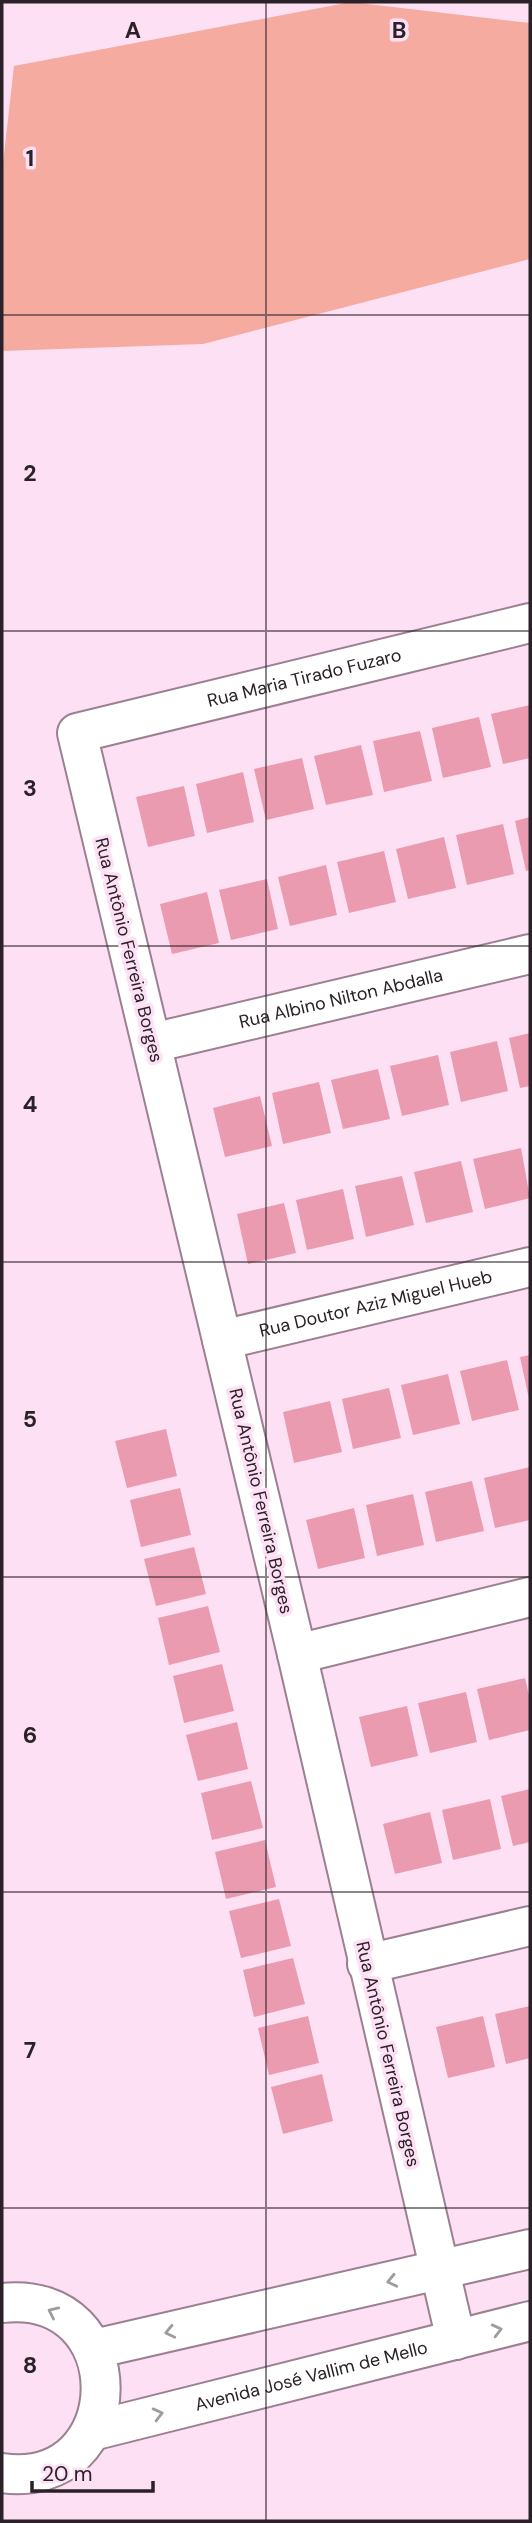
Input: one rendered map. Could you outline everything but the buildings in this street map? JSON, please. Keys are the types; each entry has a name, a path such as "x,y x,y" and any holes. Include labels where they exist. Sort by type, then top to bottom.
{"street":[{"name":"Rua Maria Tirado Fuzaro","path":"77,733 530,624"},
{"name":"Rua Antônio Ferreira Borges","path":"77,733 297,1654 456,2340"},
{"name":"Rua Albino Nilton Abdalla","path":"152,1043 530,954"},
{"name":"Rua Doutor Aziz Miguel Hueb","path":"222,1340 530,1267"},
{"path":"297,1654 530,1597"},
{"path":"367,1964 530,1926"},
{"path":"94,2349 530,2249"},
{"path":"2,2303 31,2303 56,2311 78,2328 94,2349 102,2374 102,2404 92,2431 73,2454 48,2469 19,2476 2,2473"},
{"name":"Avenida José Vallim de Mello","path":"92,2431 530,2321"}],"shaded area":[{"path":"351,2 530,23 530,259 203,344 2,351 2,172 14,66"}]}
